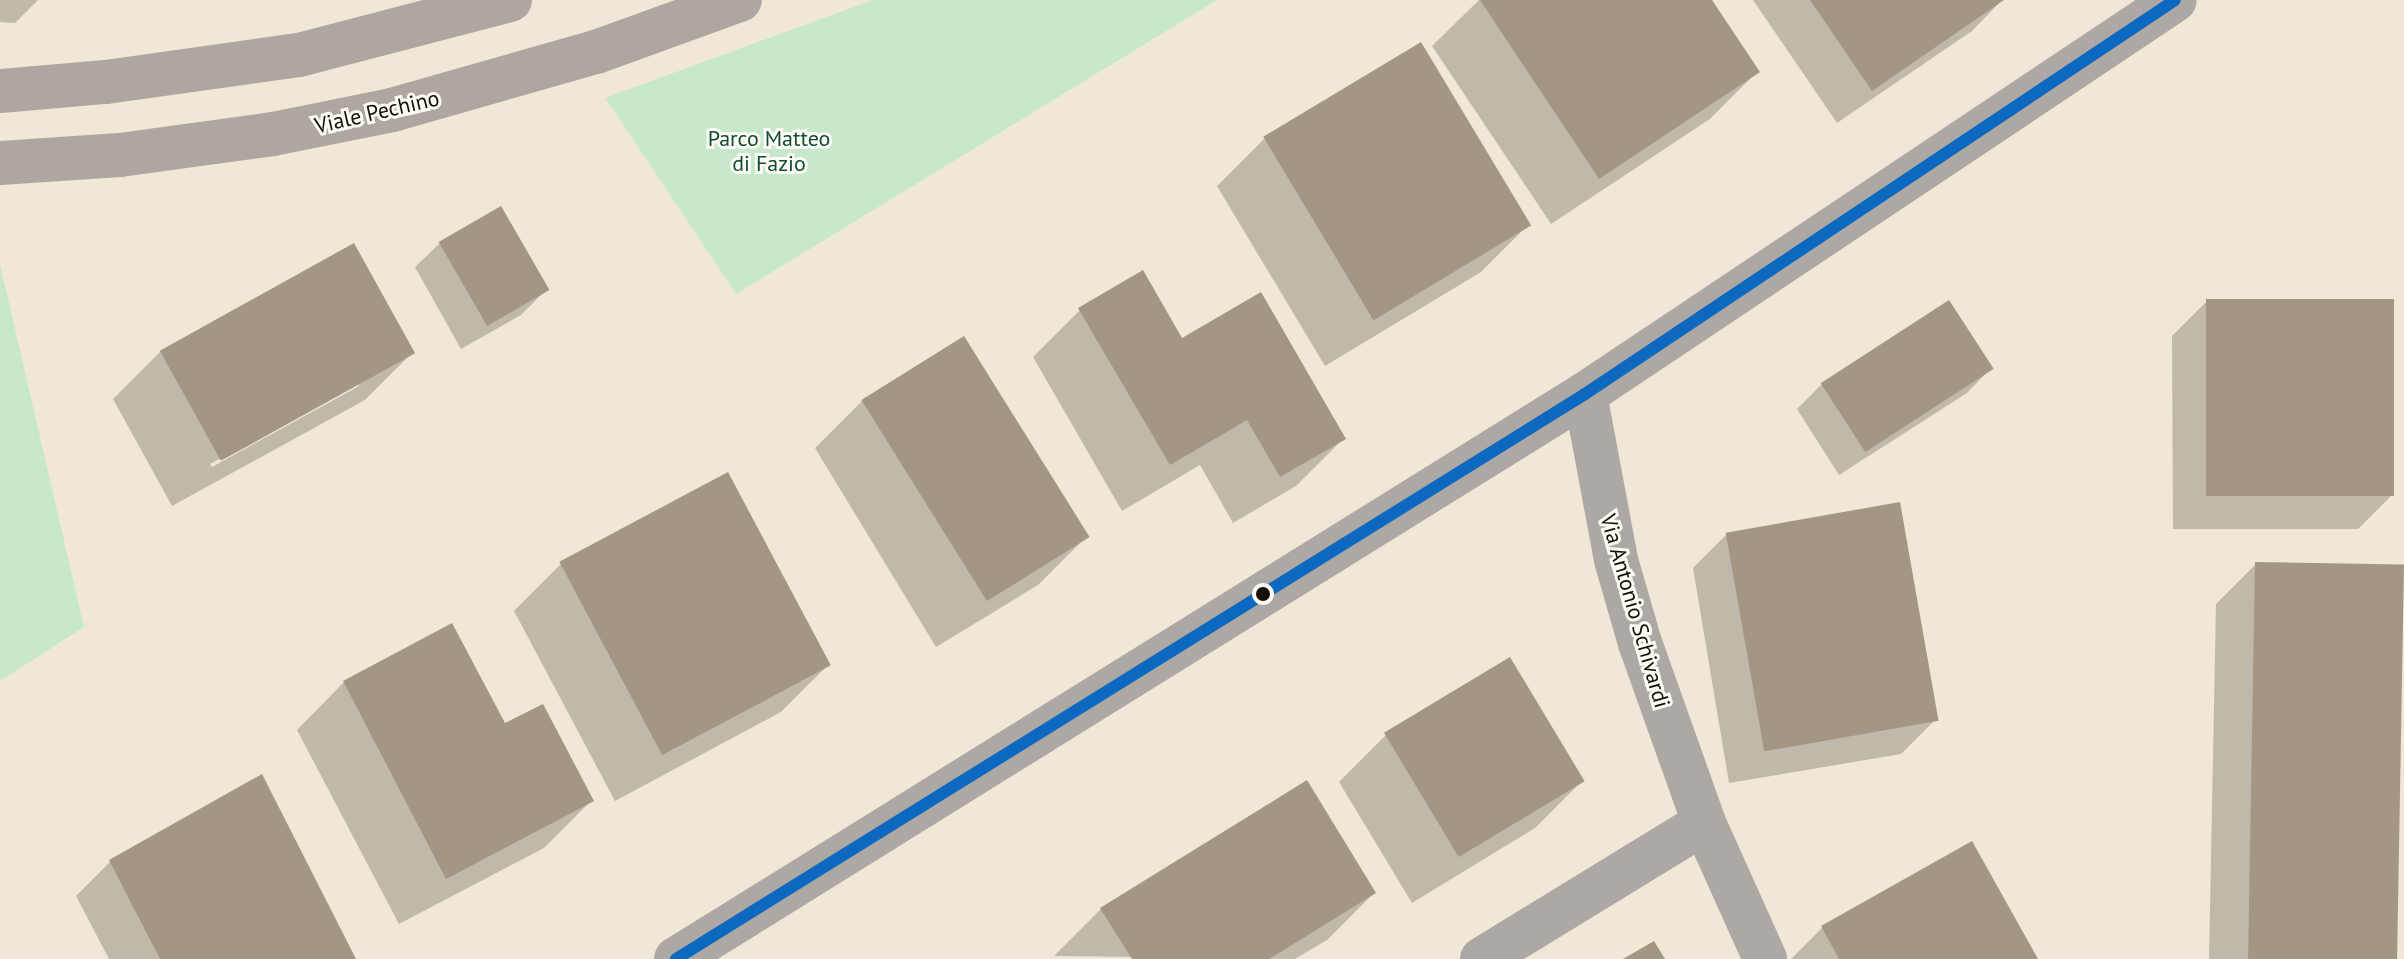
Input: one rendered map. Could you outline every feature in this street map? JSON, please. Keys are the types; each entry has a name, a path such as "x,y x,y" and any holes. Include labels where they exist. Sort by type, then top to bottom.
{"street":[{"path":"0,91 106,82 299,55 510,0"},
{"name":"Viale Pechino","path":"0,163 120,155 363,116 544,68 740,0"},
{"path":"676,959 1585,394 2175,0"},
{"name":"Via Antonio Schivardi","path":"1585,394 1616,560 1704,823 1765,959"},
{"path":"1482,959 1704,823"}],"green space":[{"name":"Parco Matteo di Fazio","path":"873,0 1217,0 736,294 605,98"},
{"path":"0,264 84,627 0,681"}],"building":[{"path":"1480,0 1712,0 1760,72 1599,179"},
{"path":"1810,0 2004,0 1872,91"},
{"path":"1421,42 1531,225 1373,320 1263,137"},
{"path":"501,206 550,290 487,326 439,242"},
{"path":"354,243 415,353 221,461 160,351"},
{"path":"1143,270 1182,338 1261,292 1346,439 1280,477 1247,420 1170,465 1078,308"},
{"path":"2206,299 2394,299 2394,496 2206,496"},
{"path":"1949,300 1994,369 1865,452 1821,383"},
{"path":"964,336 1090,537 987,601 861,400"},
{"path":"728,472 831,665 662,755 559,562"},
{"path":"1900,502 1939,721 1764,751 1726,533"},
{"path":"2255,562 2404,565 2397,959 2248,959"},
{"path":"452,623 505,723 543,704 594,801 446,879 343,681"},
{"path":"1510,657 1585,781 1459,857 1384,733"},
{"path":"262,774 356,959 160,959 109,860"},
{"path":"1307,780 1376,893 1269,959 1132,959 1100,908"},
{"path":"1972,841 2038,959 1839,959 1821,926"},
{"path":"1654,941 1665,959 1623,959"}],"transit line":[{"path":"676,959 1585,394 2175,0"}]}
